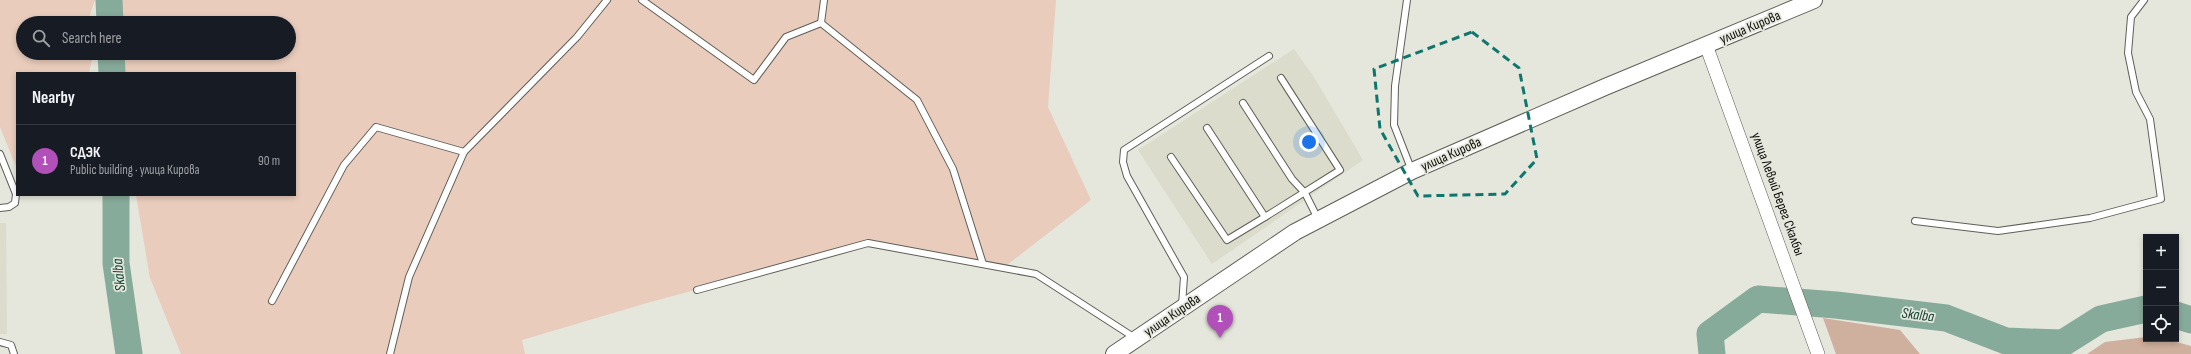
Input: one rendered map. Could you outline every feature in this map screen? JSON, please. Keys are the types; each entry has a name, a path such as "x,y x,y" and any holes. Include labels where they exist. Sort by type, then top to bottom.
{"street":[{"name":"улица Кирова","path":"1114,354 1295,232 1412,171 1814,0"},
{"name":"улица Левый Берег Скалбы","path":"1706,45 1818,354"}],"lane":[{"path":"390,354 409,277 464,152 577,37 607,0"},
{"path":"642,0 754,80 786,37 821,22"},
{"path":"821,22 824,0"},
{"path":"1407,0 1395,86 1394,124 1412,171"},
{"path":"1915,221 1998,231 2090,218 2161,199 2150,119 2136,92 2128,53 2131,17 2144,0"},
{"path":"821,22 917,100 953,169 983,264"},
{"path":"1182,308 1184,277 1127,176 1123,162 1124,150 1269,56"},
{"path":"1171,157 1227,240 1305,194 1340,170 1281,78"},
{"path":"1243,103 1292,179 1305,194 1318,219"},
{"path":"272,301 344,165 376,127 464,152"},
{"path":"1207,128 1265,217"},
{"path":"0,154 16,194 15,203 9,208 0,208"},
{"path":"697,290 868,243 1036,274 1136,339"},
{"path":"0,342 11,345 14,354"}],"highlighted area":[{"path":"1472,32 1519,68 1537,159 1505,194 1418,196 1380,129 1374,69"}],"shaded area":[{"path":"0,0 95,0 89,16 16,16 16,60 92,60 89,72 16,72 16,167 0,127"},
{"path":"109,0 1056,0 1048,107 1091,200 1007,265 868,243 647,303 522,340 525,354 181,354 150,278 136,196 296,196 296,72 112,72 111,60 296,60 296,16 110,16"},
{"path":"1294,49 1314,77 1363,160 1212,264 1138,150"},
{"path":"0,223 6,223 7,334 0,334"},
{"path":"1823,318 1900,330 1920,354 1836,354"},
{"path":"2143,337 2143,342 2177,342 2191,346 2191,354 2087,354 2105,342"}],"waterway":[{"name":"Skalba","path":"109,0 110,16"},
{"name":"Skalba","path":"111,60 112,72"},
{"name":"Skalba","path":"116,196 116,263 129,354"},
{"name":"Skalba","path":"1712,354 1710,334 1758,299 1836,305 1946,318 2006,341 2063,343 2101,319 2143,310"},
{"name":"Skalba","path":"2179,316 2191,320"}],"place":[{"name":"СДЭК","path":"1220,338"}]}
